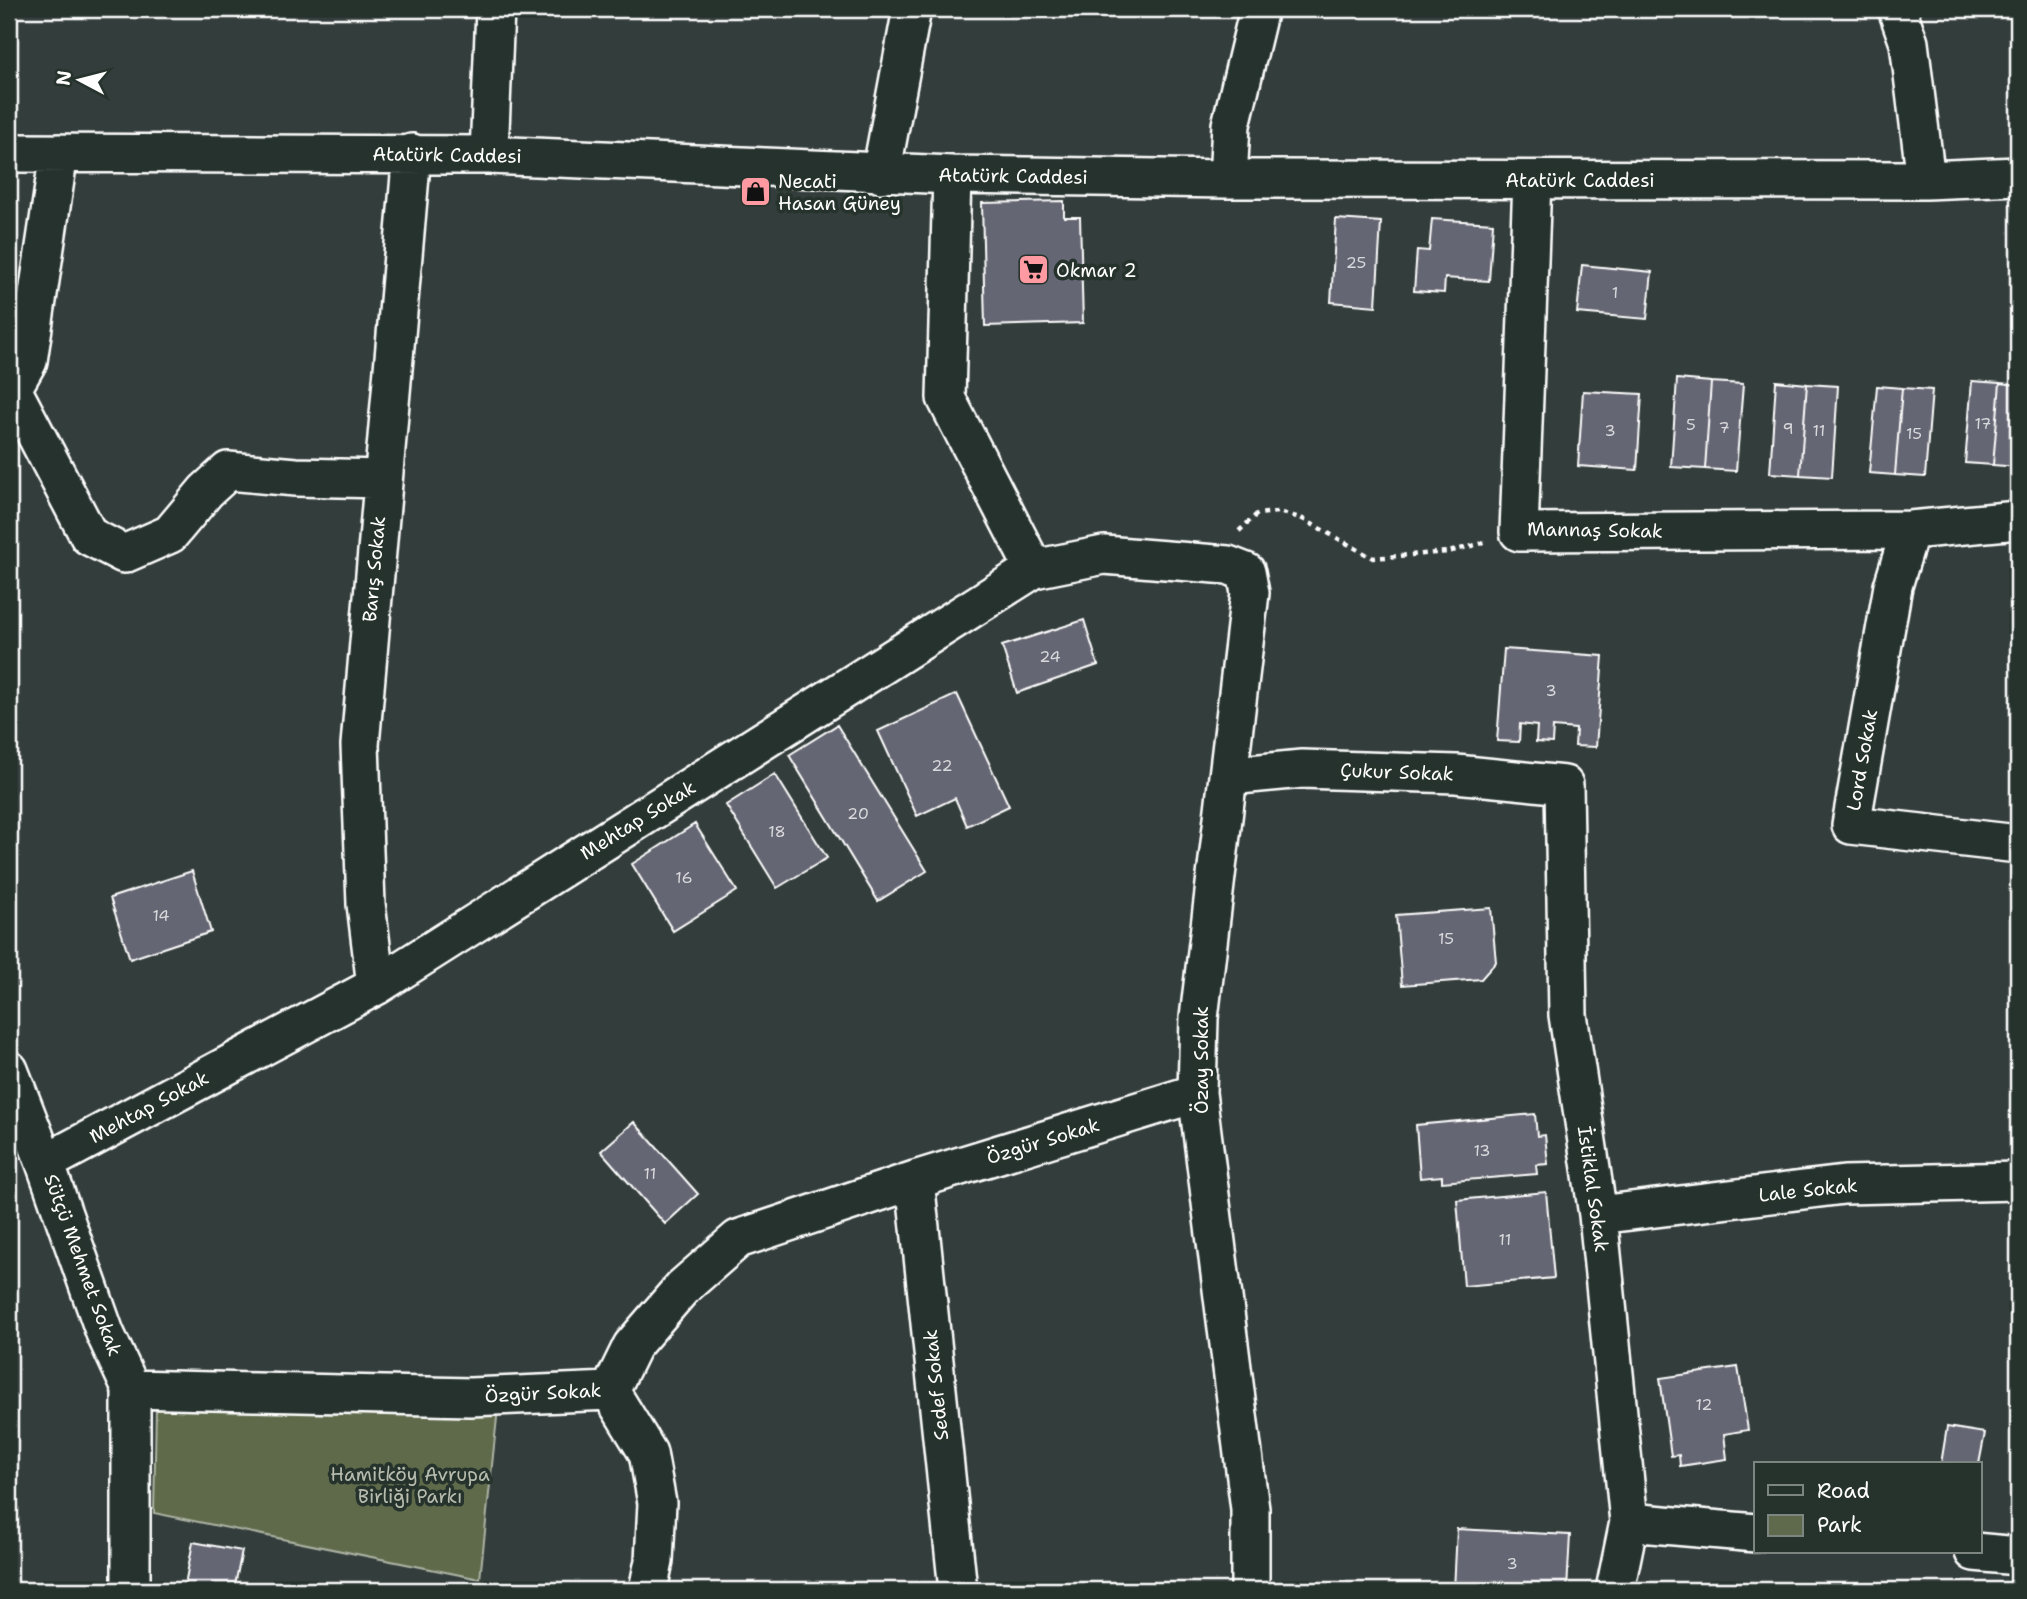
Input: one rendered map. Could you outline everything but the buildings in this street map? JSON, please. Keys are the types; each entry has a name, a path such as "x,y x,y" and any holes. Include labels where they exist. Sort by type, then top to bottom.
{"street":[{"path":"489,155 495,9"},
{"path":"881,174 912,9"},
{"path":"1228,179 1231,125 1259,9"},
{"path":"1897,9 1909,43 1926,180"},
{"name":"Atatürk Caddesi","path":"9,153 412,153 881,174 1228,179 1926,180 2018,176"},
{"path":"59,153 28,360 10,389 89,536 124,554 170,534 206,491 228,471 296,477 383,479"},
{"name":"Barış Sokak","path":"376,986 366,904 360,745 412,153"},
{"path":"952,175 946,398 1034,569"},
{"name":"Mannaş Sokak","path":"1532,180 1519,533 1910,530 2018,520"},
{"name":"Lord Sokak","path":"1910,530 1893,586 1851,825 2018,844"},
{"name":"Mehtap Sokak","path":"45,1163 376,986 1034,569 1104,555 1237,569"},
{"name":"Özay Sokak","path":"1237,569 1250,593 1199,1018 1197,1093 1250,1509 1250,1590"},
{"name":"Çukur Sokak","path":"1229,776 1316,770 1456,774 1564,785"},
{"name":"İstiklal Sokak","path":"1564,785 1568,1014 1598,1216 1629,1522 1615,1590"},
{"name":"Sütçü Mehmet Sokak","path":"9,1070 45,1163 104,1333 131,1389 131,1590"},
{"name":"Özgür Sokak","path":"131,1389 470,1397 610,1391 632,1346 682,1288 738,1239 915,1180 1197,1093"},
{"name":"Sedef Sokak","path":"915,1180 958,1590"},
{"name":"Lale Sokak","path":"1598,1216 1844,1185 2018,1181"},
{"path":"610,1391 648,1453 657,1503 654,1561 648,1590"},
{"path":"1629,1522 1754,1533"},
{"path":"1982,1553 2018,1556"}],"path":[{"path":"1237,569 1239,530 1257,514 1278,512 1301,518 1373,558 1448,552 1519,533"}],"green space":[{"name":"Hamitköy Avrupa Birliği Parkı","path":"156,1406 498,1408 480,1579 154,1513"}],"place":[{"name":"Necati Hasan Güney","path":"755,192"},
{"name":"Okmar 2","path":"1033,270"}]}
